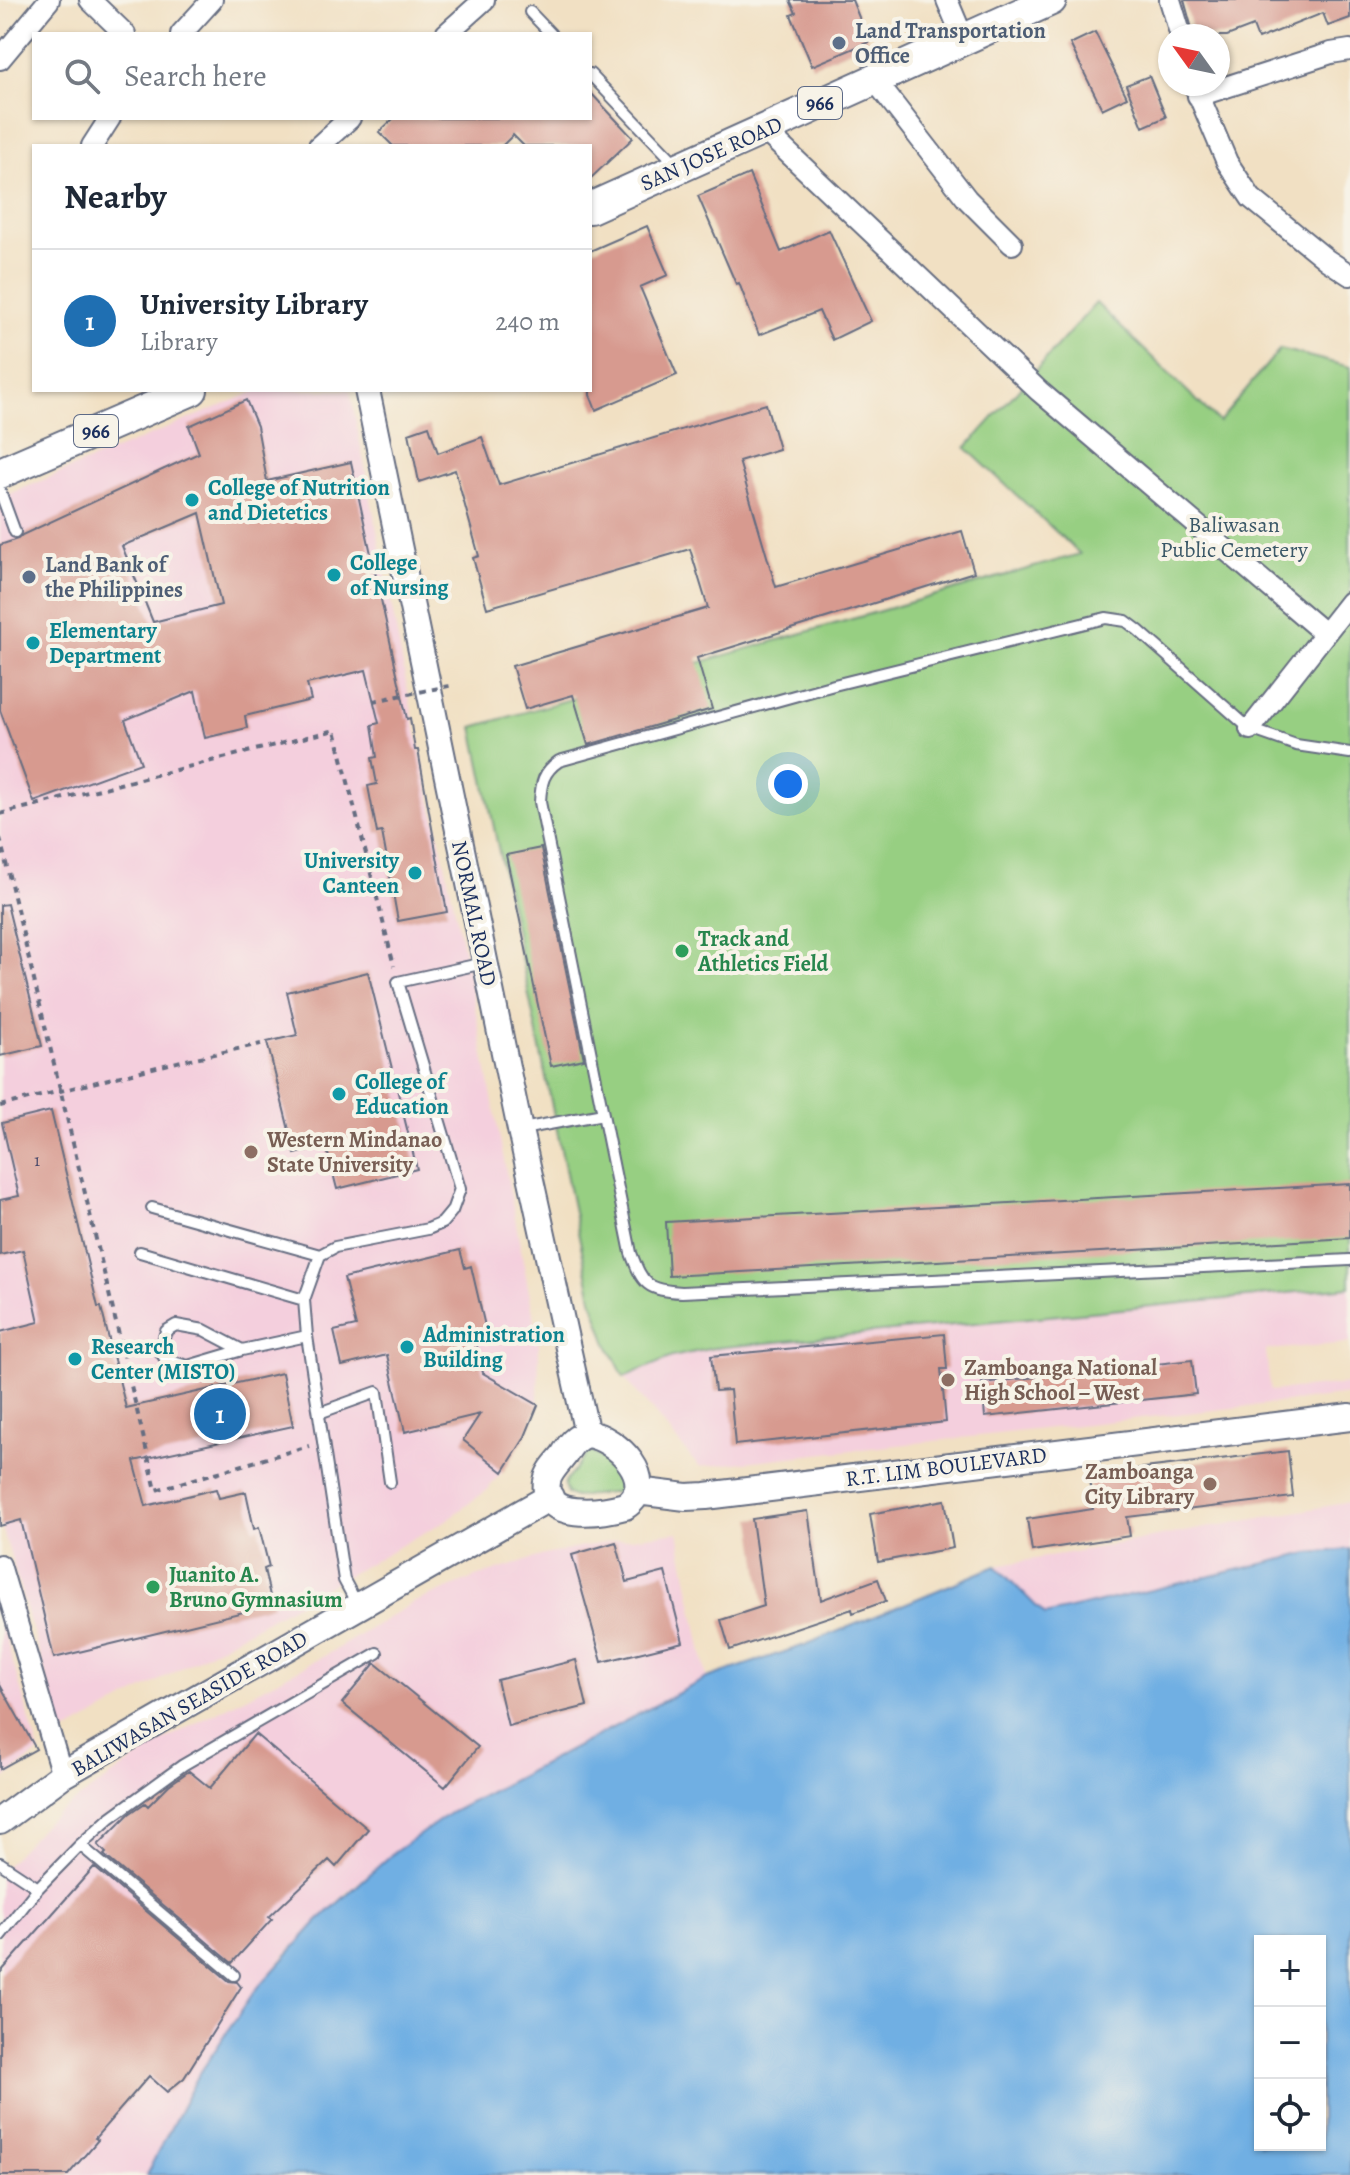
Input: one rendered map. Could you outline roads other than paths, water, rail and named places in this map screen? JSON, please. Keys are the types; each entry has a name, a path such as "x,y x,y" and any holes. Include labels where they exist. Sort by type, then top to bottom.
{"main road":[{"name":"SAN JOSE ROAD","path":"592,207 1046,1"},
{"name":"966","path":"0,473 187,392"},
{"name":"R.T. LIM BOULEVARD","path":"637,1491 672,1496 706,1496 1350,1417"},
{"path":"587,1434 601,1438 634,1466 639,1476 637,1491 625,1506 573,1513 558,1507 550,1497 547,1482 575,1440 587,1434"},
{"name":"BALIWASAN SEASIDE ROAD","path":"0,1821 62,1775 550,1497"}],"street":[{"path":"0,59 49,0"},
{"path":"90,0 123,32"},
{"path":"183,32 212,0"},
{"path":"448,32 484,0"},
{"path":"947,0 963,38"},
{"path":"1170,0 1177,24"},
{"path":"1230,81 1350,50"},
{"path":"874,79 967,199 1012,244"},
{"path":"1199,96 1227,162 1251,198 1350,275"},
{"path":"93,144 109,120"},
{"path":"321,144 348,120"},
{"path":"763,129 1039,391 1324,633"},
{"name":"NORMAL ROAD","path":"367,392 520,1130 587,1434"},
{"path":"1250,729 1350,602"},
{"path":"0,1565 62,1775"}],"lane":[{"path":"530,12 549,32"},
{"path":"592,76 679,167"},
{"path":"0,491 15,532"},
{"path":"1350,753 1296,745 1250,729 1138,630 1117,618 1106,618 834,685 559,761 547,769 541,783 541,815 631,1253 640,1277 650,1287 661,1291 1350,1260"},
{"path":"358,1606 344,1580 304,1300 320,1255 335,1247 428,1229 442,1223 458,1198 460,1189 398,982 486,962"},
{"path":"520,1130 603,1114"},
{"path":"152,1208 320,1255"},
{"path":"140,1252 304,1300"},
{"path":"242,1350 204,1330 176,1325 166,1331 160,1351 166,1360 188,1366 307,1336"},
{"path":"319,1413 377,1392 390,1482"},
{"path":"0,1936 38,1888 110,1818 183,1765 377,1653"},
{"path":"80,1845 234,1975"},
{"path":"0,1863 38,1888"}],"water":[{"path":"1350,1549 1350,2175 146,2175 198,2076 253,1993 317,1922 392,1854 450,1813 707,1678 805,1645 996,1566 1045,1615 1309,1553"}],"place":[{"name":"Land Transportation Office","path":"839,43"},
{"name":"College of Nutrition and Dietetics","path":"192,500"},
{"name":"College of Nursing","path":"334,575"},
{"name":"Land Bank of the Philippines","path":"29,577"},
{"name":"Elementary Department","path":"33,643"},
{"name":"University Canteen","path":"415,873"},
{"name":"Track and Athletics Field","path":"682,951"},
{"name":"College of Education","path":"339,1094"},
{"name":"Western Mindanao State University","path":"251,1152"},
{"name":"Administration Building","path":"407,1347"},
{"name":"Research Center (MISTO)","path":"75,1359"},
{"name":"Zamboanga National High School – West","path":"948,1380"},
{"name":"University Library","path":"220,1414"},
{"name":"Zamboanga City Library","path":"1210,1484"},
{"name":"Juanito A. Bruno Gymnasium","path":"153,1587"}],"park label":[{"name":"Baliwasan Public Cemetery","path":"1234,536"}]}
